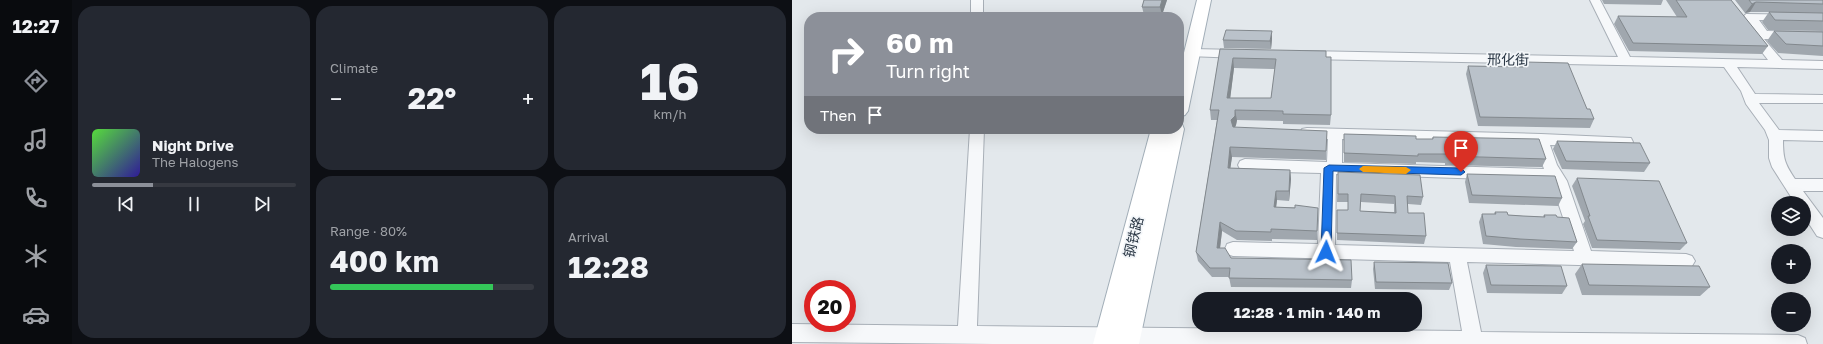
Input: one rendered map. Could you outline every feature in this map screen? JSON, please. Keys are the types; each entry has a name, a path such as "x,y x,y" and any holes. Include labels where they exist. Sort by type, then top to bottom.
{"main road":[{"path":"1184,70 1192,0"},
{"path":"1186,53 1204,0"},
{"name":"钢铁路","path":"1117,340 1159,134"},
{"name":"钢铁路","path":"1117,340 1174,134"}],"street":[{"path":"977,0 977,12"},
{"path":"1595,1 1626,61"},
{"path":"1740,16 1778,64"},
{"path":"1823,18 1750,16 1764,34 1823,36"},
{"path":"1186,53 1255,54"},
{"name":"邢化街","path":"1295,55 1823,65"},
{"path":"1728,63 1774,135 1776,140 1776,158 1779,167 1799,196"},
{"path":"1750,98 1823,99"},
{"path":"1296,132 1626,142"},
{"path":"1326,252 1331,168 1335,133"},
{"path":"967,335 977,134"},
{"path":"1774,135 1823,136"},
{"path":"1541,139 1550,166 1556,175 1585,259"},
{"path":"1244,165 1556,175"},
{"path":"1791,185 1823,185"},
{"path":"1811,214 1823,232"},
{"path":"1233,250 1686,261"},
{"path":"1457,255 1473,340"},
{"path":"792,333 967,335 1117,340 1473,340 1798,344"}],"building":[{"path":"1144,0 1162,0 1160,7 1142,7"},
{"path":"1676,0 1731,0 1768,46 1633,43 1618,16 1687,17"},
{"path":"1749,0 1823,0 1823,4 1756,2 1752,4"},
{"path":"1769,12 1823,13 1823,21 1775,20"},
{"path":"1226,30 1272,31 1270,41 1223,40"},
{"path":"1774,31 1823,32 1823,46 1786,44"},
{"path":"1220,49 1326,51 1326,57 1331,57 1331,115 1283,114 1283,111 1235,110 1235,116 1231,120 1233,127 1327,131 1326,151 1230,147 1228,168 1290,170 1289,191 1276,191 1274,207 1295,208 1295,205 1318,208 1317,231 1271,229 1271,232 1236,231 1220,222 1217,248 1225,248 1231,258 1351,260 1352,280 1229,278 1230,268 1210,268 1196,252 1219,110 1210,110","holes":["1233,58 1276,59 1271,98 1227,98"]},
{"path":"1525,62 1568,63 1587,109 1590,109 1594,119 1480,117 1468,66 1526,67"},
{"path":"1344,134 1416,136 1416,139 1433,139 1433,137 1539,139 1546,159 1448,156 1447,154 1418,154 1418,156 1344,153"},
{"path":"1557,141 1640,143 1650,163 1566,161"},
{"path":"1338,172 1420,175 1423,197 1407,196 1408,213 1424,213 1426,236 1337,233 1337,210 1348,210 1348,194 1338,194","holes":["1361,194 1395,196 1396,213 1360,211"]},
{"path":"1467,174 1555,176 1562,198 1472,195"},
{"path":"1577,178 1659,181 1687,243 1597,240"},
{"path":"1495,212 1507,212 1508,215 1523,216 1545,217 1544,215 1556,215 1557,217 1569,218 1577,242 1486,236 1482,214 1496,214"},
{"path":"1374,262 1448,263 1452,283 1376,282"},
{"path":"1582,264 1699,266 1710,287 1589,285"},
{"path":"1486,265 1561,266 1567,286 1491,285"}],"slow traffic":[{"path":"1363,169 1406,170"}],"route":[{"path":"1326,252 1329,168 1461,172"}]}
